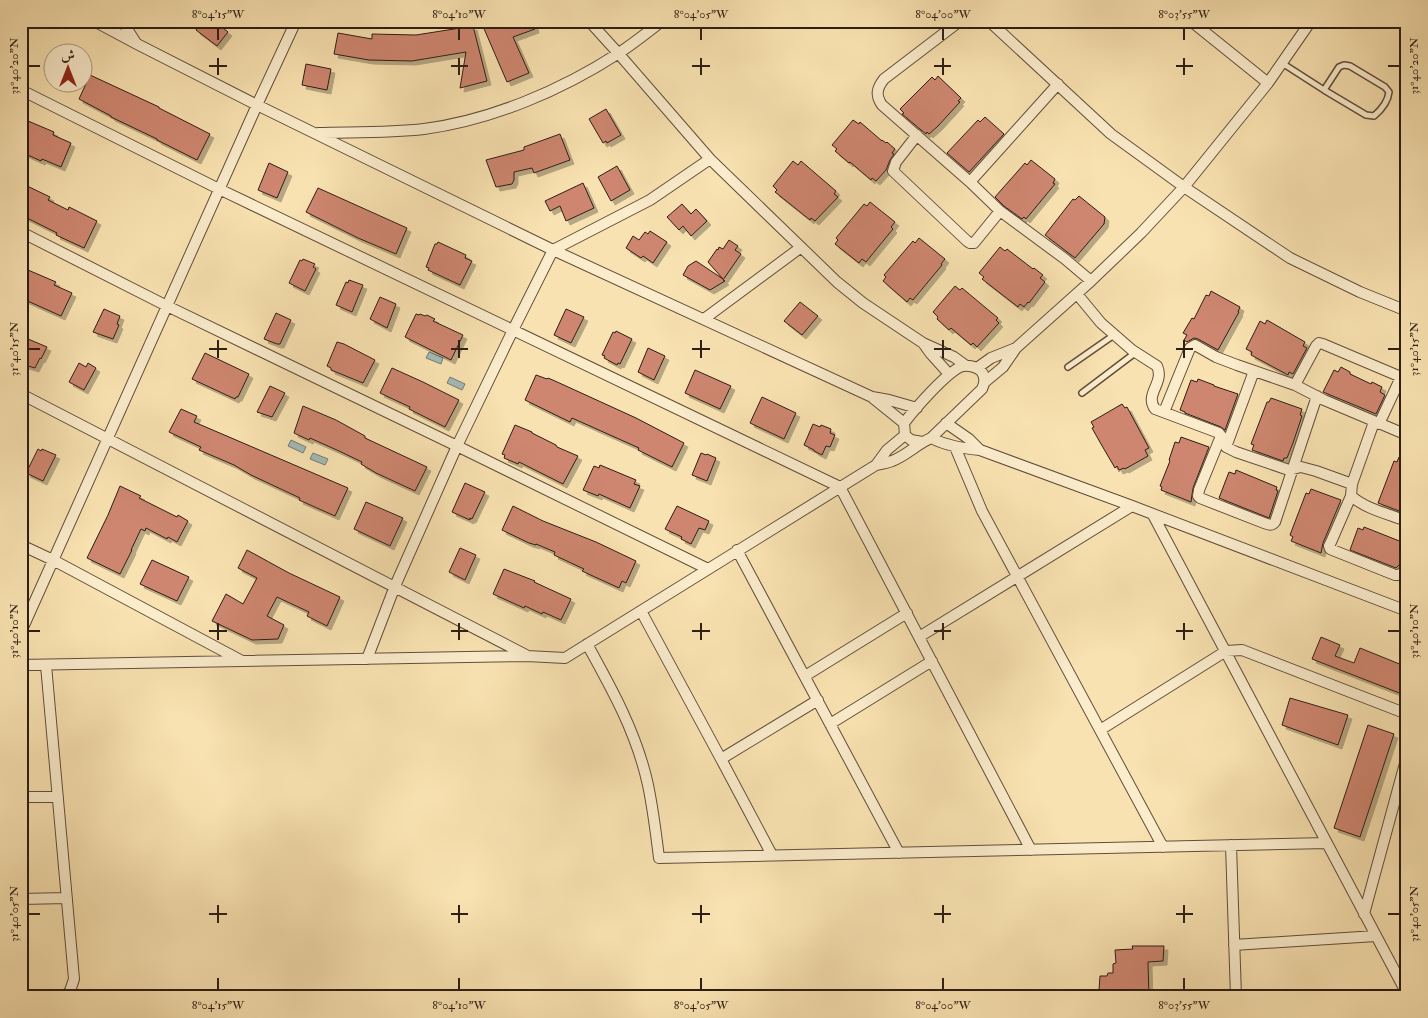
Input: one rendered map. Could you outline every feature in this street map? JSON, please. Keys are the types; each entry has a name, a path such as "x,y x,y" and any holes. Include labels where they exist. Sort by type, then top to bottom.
{"street":[{"path":"94,21 257,105 553,250 872,397 904,423"},
{"path":"122,21 137,44"},
{"path":"21,632 296,21"},
{"path":"589,21 710,159 837,282 863,303 923,343 954,357 965,365 977,368 984,375 985,382"},
{"path":"314,133 424,129 465,121 522,103 566,83 618,53 662,21"},
{"path":"960,21 884,79 879,86 878,99 882,105 970,182 1000,211 1065,259 1091,281"},
{"path":"989,21 1111,134 1184,187 1290,258 1360,292 1407,311"},
{"path":"1191,21 1268,83"},
{"path":"21,665 527,656 565,658 876,465 892,461 908,452 946,423 977,395 985,382 1003,367 1016,348 1091,281 1141,233 1184,187 1268,83 1311,21"},
{"path":"970,182 1058,84"},
{"path":"21,90 219,189 840,487 1031,850"},
{"path":"917,135 896,162 893,171 967,241 970,243 974,242 1000,211"},
{"path":"367,659 395,586 457,446 553,250 650,200 710,159"},
{"path":"21,232 167,306 708,569"},
{"path":"704,319 800,248"},
{"path":"1077,294 1101,324 1132,350 1157,366 1159,380 1151,396 1155,409 1213,431 1221,436 1226,447 1236,452 1289,470 1301,467 1352,484"},
{"path":"923,343 949,374"},
{"path":"1295,385 1319,343 1404,378 1376,423 1352,484 1351,496 1329,546 1330,549 1395,575 1399,575 1407,566"},
{"path":"1164,412 1186,356 1192,346 1197,346 1216,357 1295,385 1376,423 1407,435"},
{"path":"977,368 992,358 1016,348"},
{"path":"965,365 949,374 904,423 905,435 911,440 926,440 955,447 980,450 1154,514 1407,611"},
{"path":"1226,447 1254,371"},
{"path":"21,394 527,656"},
{"path":"1221,436 1198,496 1270,525 1275,522 1317,396"},
{"path":"872,397 917,408"},
{"path":"946,423 969,439 980,450"},
{"path":"876,465 887,450 905,435"},
{"path":"955,447 982,511 1163,847"},
{"path":"1351,496 1364,505 1407,521"},
{"path":"920,637 1132,506"},
{"path":"1154,514 1407,994"},
{"path":"21,545 53,560 242,661"},
{"path":"738,550 899,853"},
{"path":"641,611 772,855"},
{"path":"805,676 907,613"},
{"path":"587,644 615,695 639,754 648,784 659,858 1327,843"},
{"path":"1100,730 1226,651 1242,650 1407,714"},
{"path":"830,724 932,661"},
{"path":"46,665 74,979 70,991 64,997"},
{"path":"722,759 818,700"},
{"path":"1364,914 1407,756"},
{"path":"21,797 58,797"},
{"path":"1231,846 1236,997"},
{"path":"21,899 67,898"},
{"path":"1234,945 1376,936"},
{"path":"21,994 32,997"}],"lane":[{"path":"1282,63 1324,90 1366,115 1374,116 1380,112 1388,98 1389,92 1385,87 1350,66 1344,65 1339,67 1324,90"},
{"path":"1068,367 1114,334"},
{"path":"1082,393 1136,352"}],"water":[{"path":"429,352 443,358 441,364 426,358"},
{"path":"450,377 465,384 462,390 447,383"},
{"path":"291,440 306,447 303,453 288,446"},
{"path":"313,453 328,459 325,465 310,459"}],"building":[{"path":"203,21 214,21 228,32 217,46 196,30"},
{"path":"482,21 533,21 535,29 513,37 529,73 507,82"},
{"path":"473,26 487,81 460,88 466,52 412,61 369,60 334,54 338,33 372,39 372,34 416,35"},
{"path":"306,64 331,69 327,90 302,85"},
{"path":"92,76 159,107 210,134 197,160 79,99 82,92 92,92"},
{"path":"938,76 961,98 958,101 960,102 938,126 929,134 927,132 926,134 902,114 904,113 900,109 932,77 935,80"},
{"path":"606,109 621,135 607,143 606,141 603,143 589,119"},
{"path":"985,117 1004,134 969,172 947,153 978,120 980,122"},
{"path":"21,118 54,132 53,135 71,143 61,167 21,152"},
{"path":"853,120 859,124 860,122 882,141 887,142 895,149 886,170 876,181 872,178 871,180 849,163 835,151 837,149 832,145"},
{"path":"560,134 570,160 534,173 532,168 514,172 512,184 496,187 486,160 524,150 524,147"},
{"path":"1031,160 1055,179 1053,183 1055,184 1026,219 1024,217 1022,219 995,197 1025,163 1027,165"},
{"path":"793,161 798,165 801,161 836,191 834,194 838,197 815,221 811,218 810,220 775,192 777,190 773,186"},
{"path":"269,163 288,172 277,198 258,190"},
{"path":"617,166 630,190 611,201 598,177"},
{"path":"21,183 50,197 48,200 68,210 69,207 97,221 84,248 21,215"},
{"path":"583,183 594,208 566,221 560,206 550,211 545,201"},
{"path":"318,188 407,228 396,254 358,238 306,212"},
{"path":"1079,196 1105,217 1104,224 1075,258 1045,235 1073,199 1075,200"},
{"path":"870,202 895,222 891,227 893,229 866,262 862,259 859,263 835,244 838,240 836,238 864,204 867,206"},
{"path":"682,204 691,214 696,209 707,221 691,236 683,226 679,230 667,217"},
{"path":"650,231 667,242 653,263 626,248 633,236 639,240 645,232 648,234"},
{"path":"919,238 945,259 913,300 910,298 907,302 883,281 886,277 884,275 913,241 915,243"},
{"path":"729,240 738,246 735,250 741,254 723,280 725,281 710,290 683,275 688,266 696,261 723,279 708,262 717,249 719,247 723,249"},
{"path":"438,242 466,255 465,258 472,261 460,285 428,270 429,268 426,267 435,244"},
{"path":"1000,247 1005,251 1007,249 1043,275 1040,278 1045,282 1024,307 1020,304 1018,307 982,279 984,277 979,273"},
{"path":"303,259 315,264 313,267 316,269 305,291 289,283 300,260 302,261"},
{"path":"21,267 56,282 54,285 72,293 61,316 21,298"},
{"path":"349,280 363,285 352,312 336,305 346,282 348,283"},
{"path":"955,286 960,290 962,288 998,318 996,320 999,323 977,347 973,343 971,345 951,328 949,330 937,319 938,317 933,312"},
{"path":"1211,291 1240,307 1218,350 1198,339 1194,338 1187,342 1184,340 1187,335 1183,333 1192,318 1194,319 1206,295 1209,296"},
{"path":"380,297 396,304 387,328 370,319"},
{"path":"800,302 818,316 802,335 784,321"},
{"path":"104,309 120,316 117,324 119,325 113,339 93,332"},
{"path":"566,309 584,317 571,343 554,335"},
{"path":"276,313 291,320 280,344 264,339"},
{"path":"416,314 427,315 435,319 433,321 463,335 451,360 405,337"},
{"path":"1267,320 1305,342 1303,346 1307,348 1293,374 1289,372 1288,375 1251,355 1252,352 1246,349 1260,321 1265,324"},
{"path":"616,331 632,339 620,364 618,363 617,365 602,355 613,332 615,333"},
{"path":"21,336 47,347 35,368 21,364"},
{"path":"337,342 375,360 363,383 331,370 327,366"},
{"path":"648,348 665,356 654,380 638,372"},
{"path":"205,353 249,374 238,397 235,399 192,379"},
{"path":"79,363 86,367 88,363 96,368 84,390 69,382"},
{"path":"1341,367 1350,372 1350,374 1382,387 1380,392 1385,395 1376,414 1323,392 1334,370 1338,372"},
{"path":"392,368 459,400 445,427 380,393"},
{"path":"695,370 731,386 720,409 685,393"},
{"path":"536,375 555,381 636,418 684,443 672,467 638,450 639,448 572,418 570,422 525,400"},
{"path":"1198,379 1238,394 1225,430 1180,410 1191,380 1197,382"},
{"path":"270,386 285,393 272,417 257,412"},
{"path":"762,397 796,413 784,439 750,423"},
{"path":"1271,398 1302,409 1300,415 1302,416 1293,443 1287,458 1284,458 1283,461 1252,450 1254,445 1251,444 1267,402"},
{"path":"1122,404 1125,408 1127,407 1149,448 1145,450 1148,456 1125,469 1119,470 1117,466 1115,468 1101,444 1092,428 1094,427 1091,422"},
{"path":"303,406 336,420 365,436 365,438 427,467 415,491 376,473 361,464 362,462 310,438 309,440 294,433"},
{"path":"181,409 197,416 194,422 348,488 335,516 299,500 300,498 234,465 199,450 201,447 169,432"},
{"path":"813,424 831,429 830,433 835,435 830,447 826,446 822,455 804,445"},
{"path":"515,425 578,456 563,484 519,462 518,464 504,458 505,455 502,454"},
{"path":"1181,437 1209,447 1193,488 1191,502 1161,490 1162,487 1160,486 1175,442 1179,443"},
{"path":"38,449 56,455 43,481 26,473"},
{"path":"701,453 716,458 707,481 692,475"},
{"path":"1399,457 1407,460 1407,514 1378,503 1394,461 1397,462"},
{"path":"600,465 636,480 634,484 640,486 630,508 599,494 598,496 583,490 594,466 599,468"},
{"path":"1236,470 1277,487 1276,490 1278,491 1269,518 1219,498 1229,472 1235,474"},
{"path":"465,483 485,492 470,520 452,512"},
{"path":"120,486 141,496 139,498 188,521 177,542 146,528 145,531 141,529 120,574 87,558"},
{"path":"1311,489 1341,500 1323,543 1321,553 1291,541 1293,537 1290,535 1306,493 1309,494"},
{"path":"366,502 403,518 390,546 354,529"},
{"path":"513,506 636,561 626,583 622,581 619,588 582,571 584,569 554,555 555,552 529,543 502,530"},
{"path":"677,506 709,521 705,530 699,528 691,544 681,539 682,537 665,529"},
{"path":"1364,527 1407,544 1407,559 1396,568 1350,550 1358,528 1363,530"},
{"path":"460,548 476,555 465,580 449,572"},
{"path":"247,550 289,573 340,597 327,626 307,616 309,612 277,597 267,616 284,625 278,639 252,640 212,621 226,594 243,604 257,578 238,568"},
{"path":"152,560 189,577 177,601 140,584"},
{"path":"504,569 535,581 571,599 561,620 525,606 524,608 493,594"},
{"path":"1321,637 1340,645 1335,656 1354,663 1360,648 1407,667 1407,696 1312,659"},
{"path":"1290,698 1348,715 1338,745 1282,725"},
{"path":"1368,725 1394,734 1360,837 1334,828"},
{"path":"1132,946 1164,946 1163,961 1148,962 1149,997 1112,997 1106,992 1099,990 1100,976 1107,976 1108,973 1113,973 1113,964 1116,963 1115,950 1133,949"}]}
